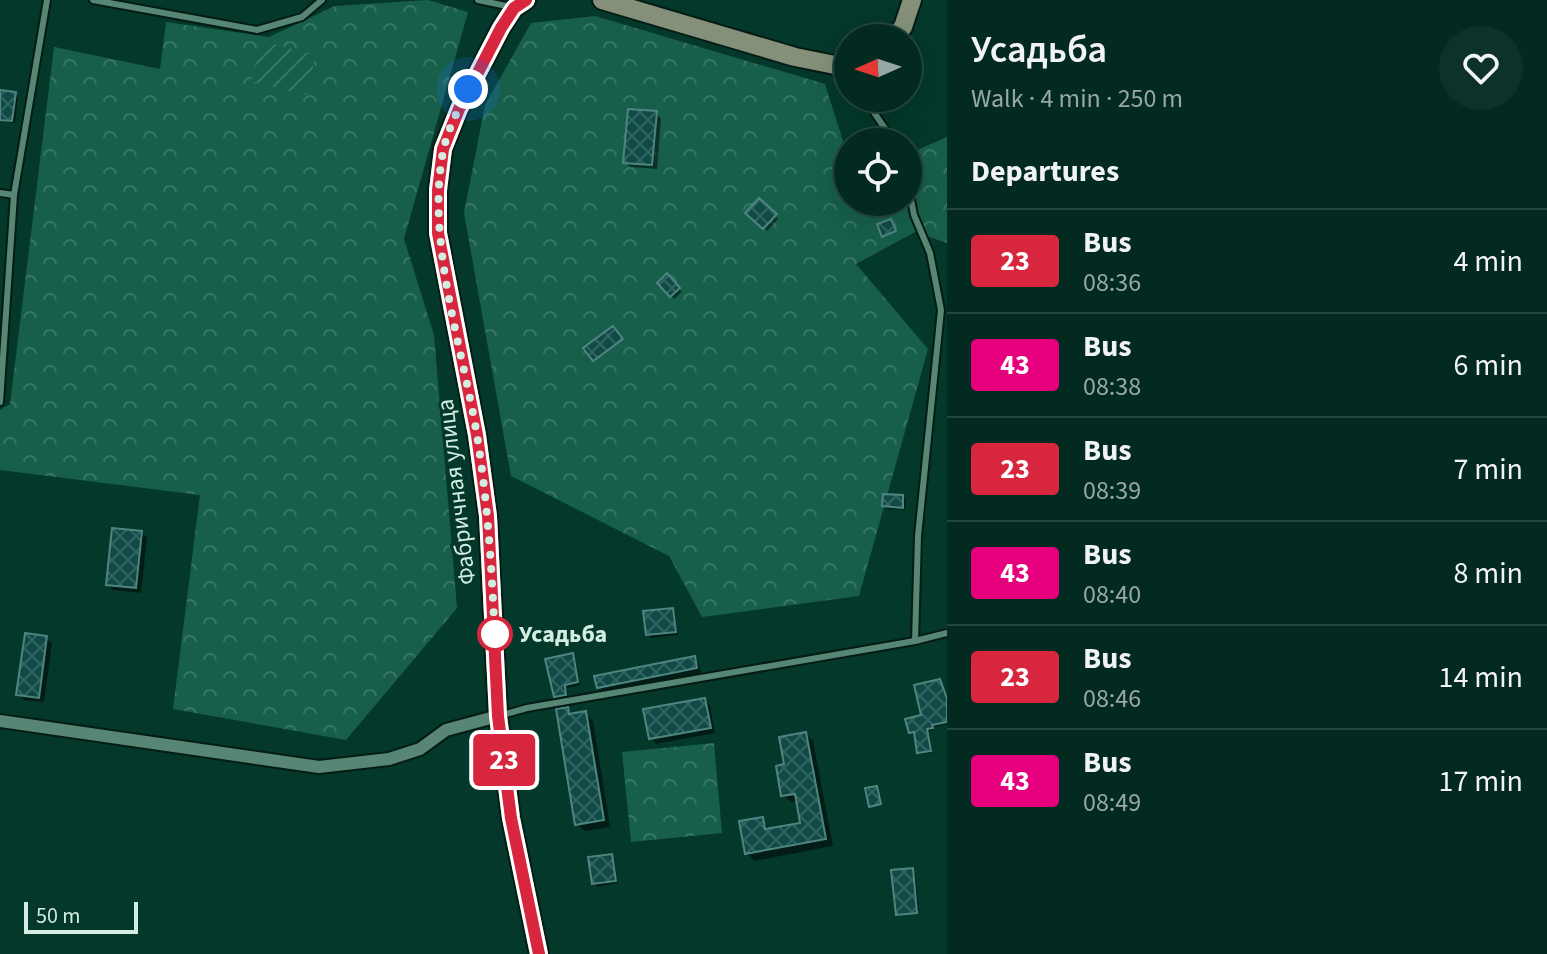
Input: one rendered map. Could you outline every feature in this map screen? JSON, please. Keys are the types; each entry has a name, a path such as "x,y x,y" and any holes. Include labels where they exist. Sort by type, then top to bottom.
{"street":[{"path":"602,0 795,57 834,65"},
{"path":"904,24 912,0"},
{"name":"Фабричная улица","path":"520,4 483,59 443,149 438,190 438,233 477,435 488,516 498,716 511,818 539,954"},
{"path":"0,721 319,767 389,759 420,749 446,730 498,716"}],"lane":[{"path":"0,402 14,195 47,0"},
{"path":"93,0 257,30 302,17 322,0"},
{"path":"478,0 520,4"},
{"path":"0,193 14,195"},
{"path":"914,216 930,253 941,310 918,536 915,641"},
{"path":"498,716 527,708 947,633"}],"green space":[{"path":"428,0 468,12 404,239 434,335 457,608 346,740 173,709 200,495 0,470 0,410 10,404 54,47 160,69 166,22 269,37 335,6"},
{"path":"595,16 825,84 839,128 834,128 834,216 922,216 922,148 947,137 947,243 915,232 856,264 928,349 859,596 702,617 669,556 511,476 464,213 485,105 531,23"},
{"path":"261,41 316,55 306,95 251,81"},
{"path":"714,743 722,833 631,842 622,752"}],"building":[{"path":"0,90 16,92 12,121 0,120"},
{"path":"628,109 657,111 652,165 623,163"},
{"path":"759,198 777,214 763,229 745,213"},
{"path":"891,219 896,231 882,237 877,224"},
{"path":"667,273 680,288 670,297 657,283"},
{"path":"613,326 623,339 593,361 583,348"},
{"path":"883,494 903,495 903,508 882,506"},
{"path":"112,528 142,531 136,588 106,585"},
{"path":"673,608 676,632 646,635 643,611"},
{"path":"25,633 47,636 39,698 16,695"},
{"path":"573,653 578,682 565,685 566,695 554,697 545,659"},
{"path":"695,656 697,668 597,688 594,676"},
{"path":"940,679 947,699 947,722 927,729 931,751 917,753 914,732 909,733 905,719 921,715 914,685"},
{"path":"705,698 711,728 649,739 643,709"},
{"path":"568,707 569,714 586,711 604,820 575,825 556,709"},
{"path":"806,732 826,839 745,854 739,821 763,817 765,829 800,823 795,794 781,796 776,766 784,764 779,737"},
{"path":"877,786 881,804 869,807 865,788"},
{"path":"612,854 616,881 592,884 588,857"},
{"path":"913,868 917,913 896,915 891,870"}],"bus line":[{"name":"23","path":"526,0 514,8 477,70 443,149 438,190 438,233 477,435 488,516 498,716 511,818 539,954"}],"place":[{"name":"Усадьба","path":"495,634"}],"route":[{"path":"468,89 443,149 438,190 438,233 481,462 488,516 495,642 495,634"}]}
